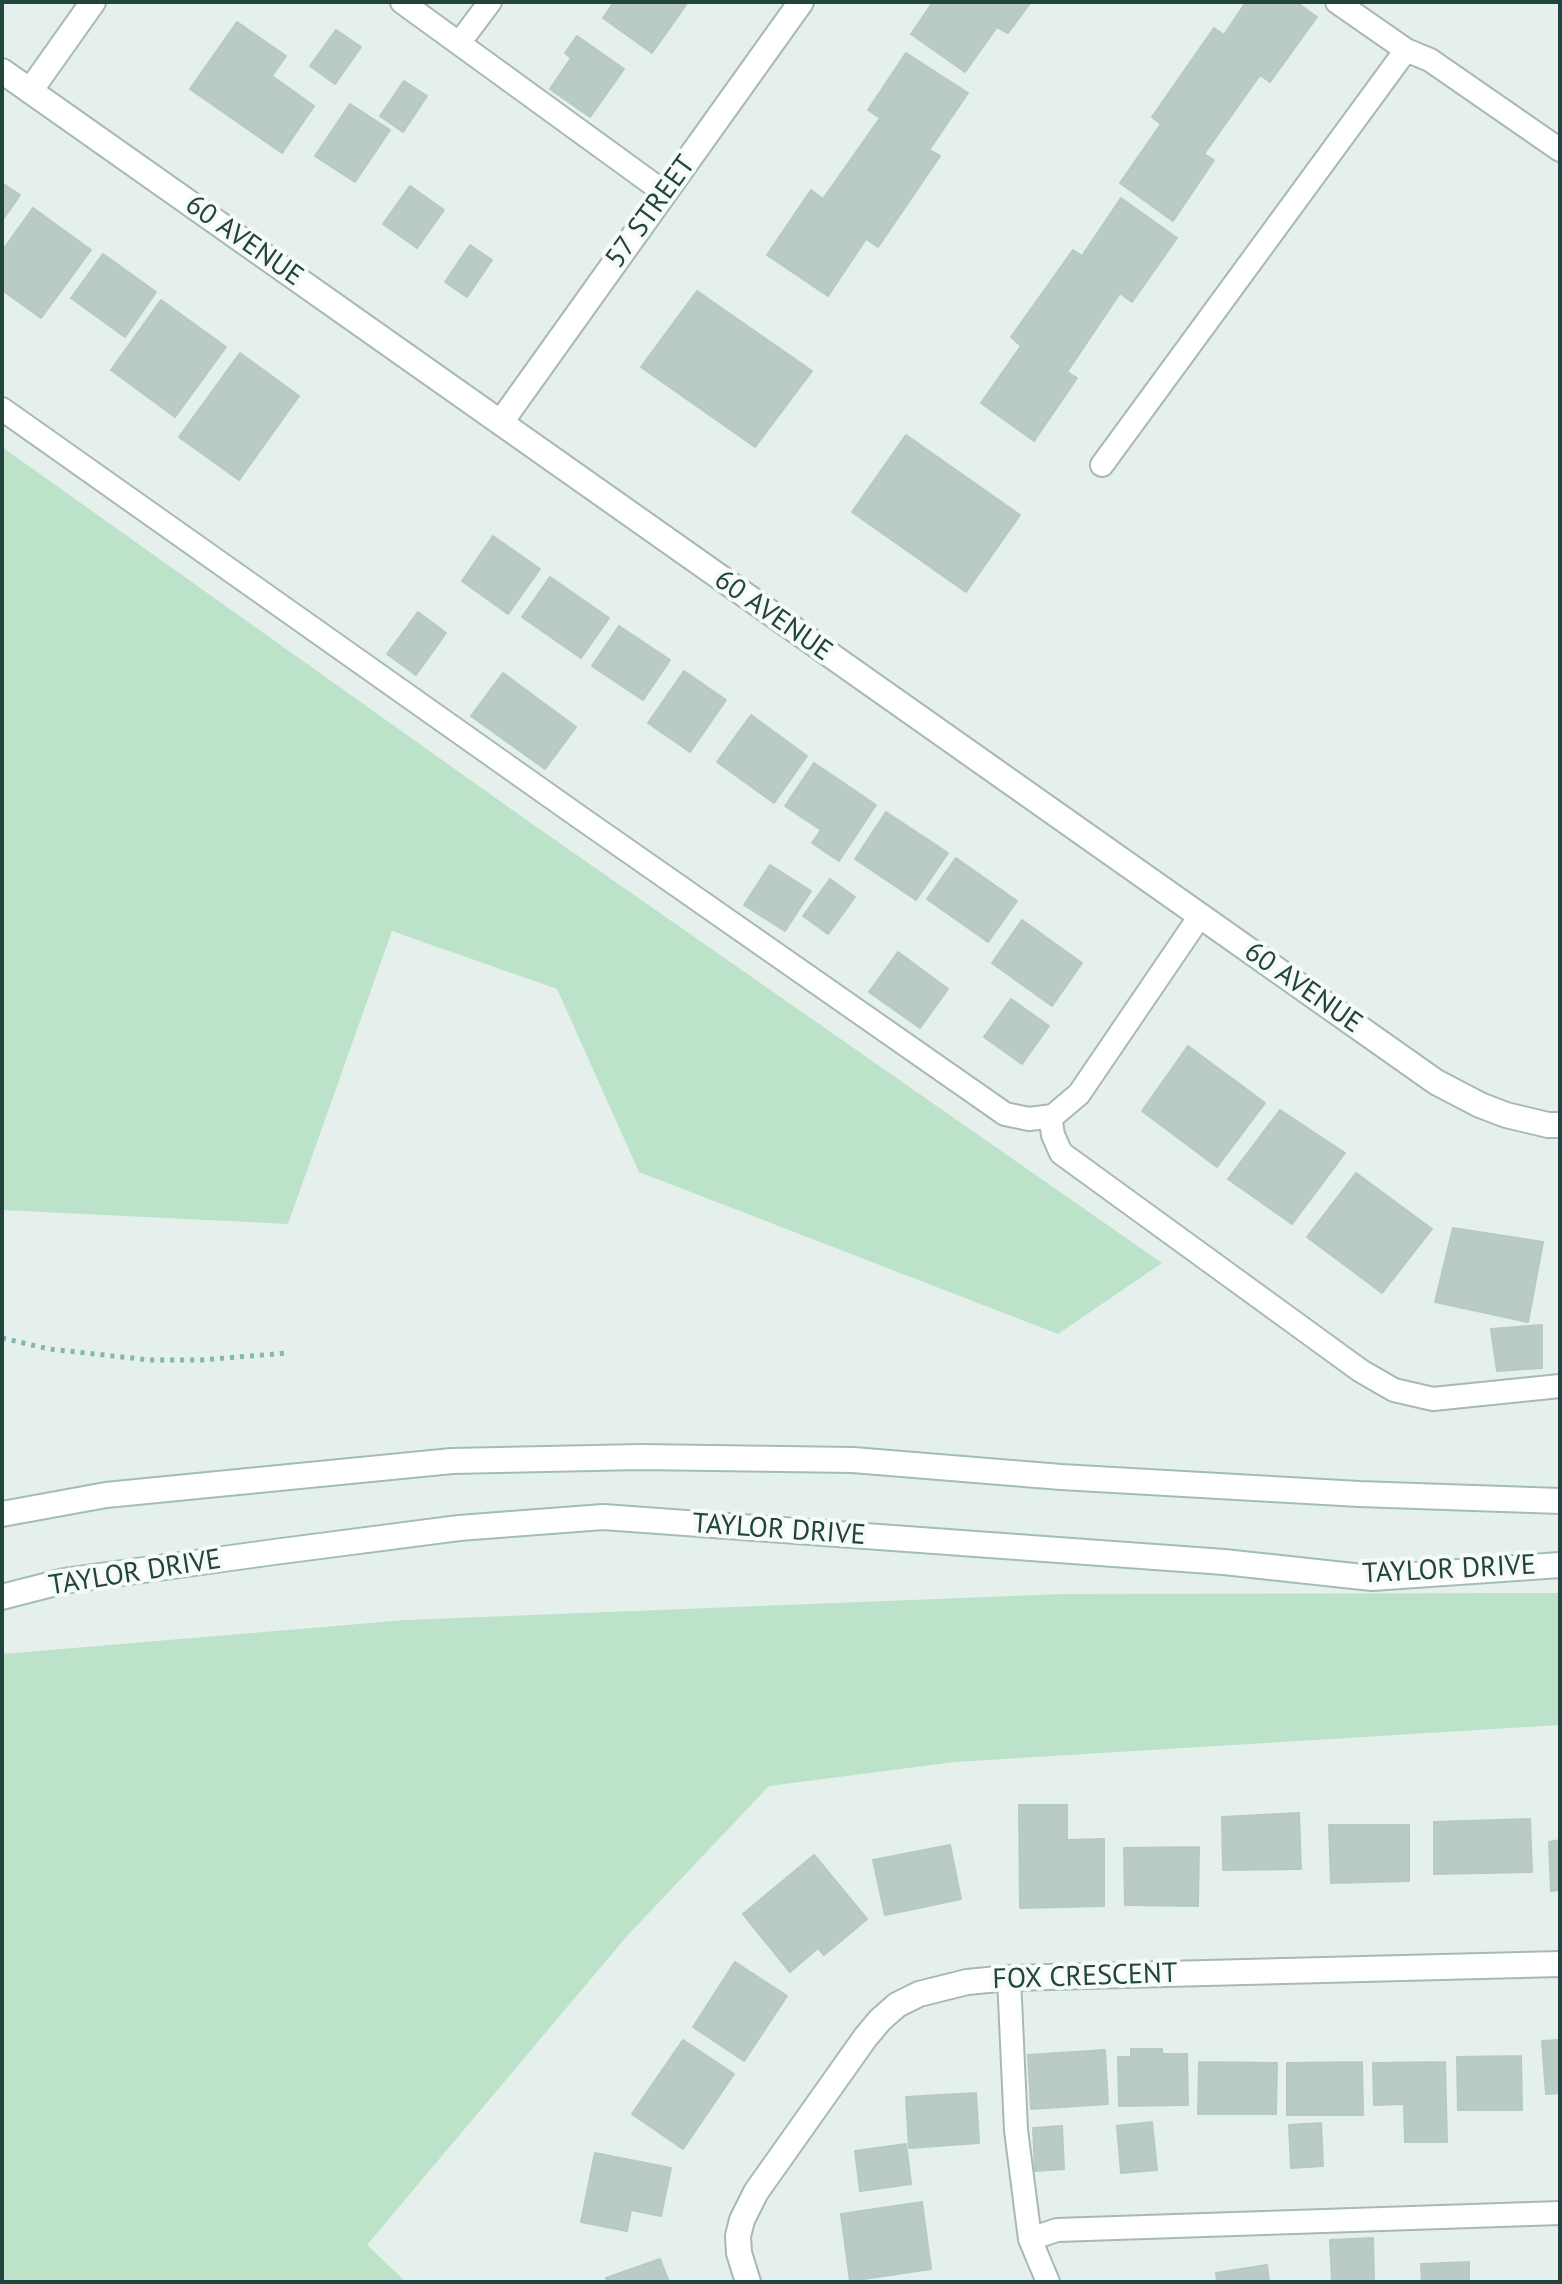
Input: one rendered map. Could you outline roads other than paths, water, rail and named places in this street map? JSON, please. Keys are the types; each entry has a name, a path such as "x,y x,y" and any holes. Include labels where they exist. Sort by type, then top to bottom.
{"street":[{"path":"30,91 93,2"},
{"name":"57 STREET","path":"501,422 801,2"},
{"name":"60 AVENUE","path":"2,71 1436,1082 1506,1115 1560,1125"},
{"path":"2,1514 106,1495 452,1461 640,1457 853,1460 1077,1478 1359,1494 1560,1501"},
{"name":"TAYLOR DRIVE","path":"2,1597 64,1581 274,1552 459,1528 603,1517 1224,1562 1372,1578 1560,1565"},
{"name":"FOX CRESCENT","path":"748,2282 739,2253 738,2236 756,2192 880,2020 897,2005 919,1994 967,1982 1009,1978 1560,1964"}],"lane":[{"path":"402,2 665,193"},
{"path":"460,42 490,2"},
{"path":"1337,2 1406,50 1430,60 1560,150"},
{"path":"1102,465 1406,50"},
{"path":"2,409 1005,1114 1029,1119 1050,1116 1079,1094 1200,916"},
{"path":"1050,1116 1061,1153 1361,1371 1394,1390 1433,1399 1560,1386"},
{"path":"1009,1978 1016,2130 1030,2239 1048,2282"},
{"path":"1030,2239 1057,2230 1560,2213"}]}
